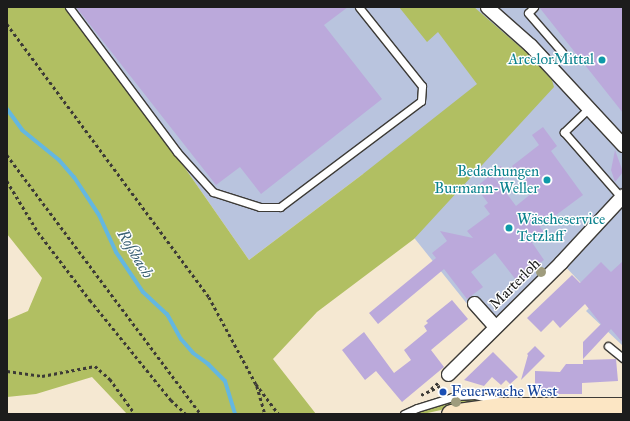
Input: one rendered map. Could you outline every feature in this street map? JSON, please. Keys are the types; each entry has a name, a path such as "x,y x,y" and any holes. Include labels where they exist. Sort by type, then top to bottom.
{"main road":[{"path":"451,414 517,407 623,407"}],"street":[{"path":"487,7 530,45 623,145"},
{"name":"Marterloh","path":"448,374 561,262 622,196"},
{"name":"Marterloh","path":"474,303 496,326"}],"lane":[{"path":"69,7 177,152 213,192 260,207 280,207 421,100 422,86 359,7"},
{"path":"534,7 528,13 562,52"},
{"path":"589,108 564,132 622,196"},
{"path":"608,346 623,358"},
{"path":"405,413 444,399 467,394 493,399 517,407"}],"path":[{"path":"7,24 209,298 256,384 279,414"},
{"path":"7,155 201,414"},
{"path":"7,181 38,232 90,300 171,400 186,414"},
{"path":"7,371 42,376 95,366 110,379 135,414"},
{"path":"256,384 265,414"}],"shaded area":[{"path":"66,7 623,7 623,346 586,311 597,300 561,262 488,330 363,174 249,260 171,148"}],"green space":[{"path":"7,7 66,7 171,148 249,260 363,174 477,84 438,32 427,42 399,7 474,7 526,52 552,80 554,87 414,239 317,312 273,359 316,414 127,414 92,377 36,394 7,397 7,320 28,311 42,278 7,234"},
{"path":"460,399 477,399 477,402 423,414 412,414"}],"building":[{"path":"76,7 348,7 324,25 382,99 261,194 240,167 216,185"},
{"name":"ArcelorMittal","path":"539,7 623,7 623,113"},
{"path":"543,127 557,146 551,151 583,195 540,227 544,232 531,241 544,260 533,268 535,270 520,285 495,253 471,272 483,287 467,299 444,269 378,324 369,313 436,258 432,253 447,241 440,231 473,238 467,231 490,214 484,206 488,203 476,187 492,174 516,206 532,193 512,166 539,145 532,135"},
{"path":"615,150 623,172 615,182 611,170"},
{"path":"501,166 508,175 499,181 492,173"},
{"path":"623,261 623,343 611,329 583,359 583,342 601,324 585,304 560,328 553,320 541,332 527,318 572,275 580,283 601,262 611,272"},
{"path":"452,300 468,319 431,350 444,367 402,402 376,371 365,380 342,350 364,332 394,373 411,360 404,350 427,331 424,326 428,323 426,321"},
{"path":"535,346 545,356 521,380 527,354"},
{"path":"493,352 518,377 510,384 506,380 501,385 492,377 484,386 464,380"},
{"path":"616,359 618,381 582,383 582,394 535,394 535,371 560,372 566,364 583,364 583,360"}],"waterway":[{"name":"Roßbach","path":"7,109 22,130 59,160 74,177 99,215 116,252 143,292 167,314 181,339 193,353 208,364 225,381 235,414"}],"place":[{"name":"ArcelorMittal","path":"602,60"},
{"name":"Bedachungen Burmann-Weller","path":"547,180"},
{"name":"Wäscheservice Tetzlaff","path":"509,228"},
{"name":"Feuerwache West","path":"443,392"}]}
